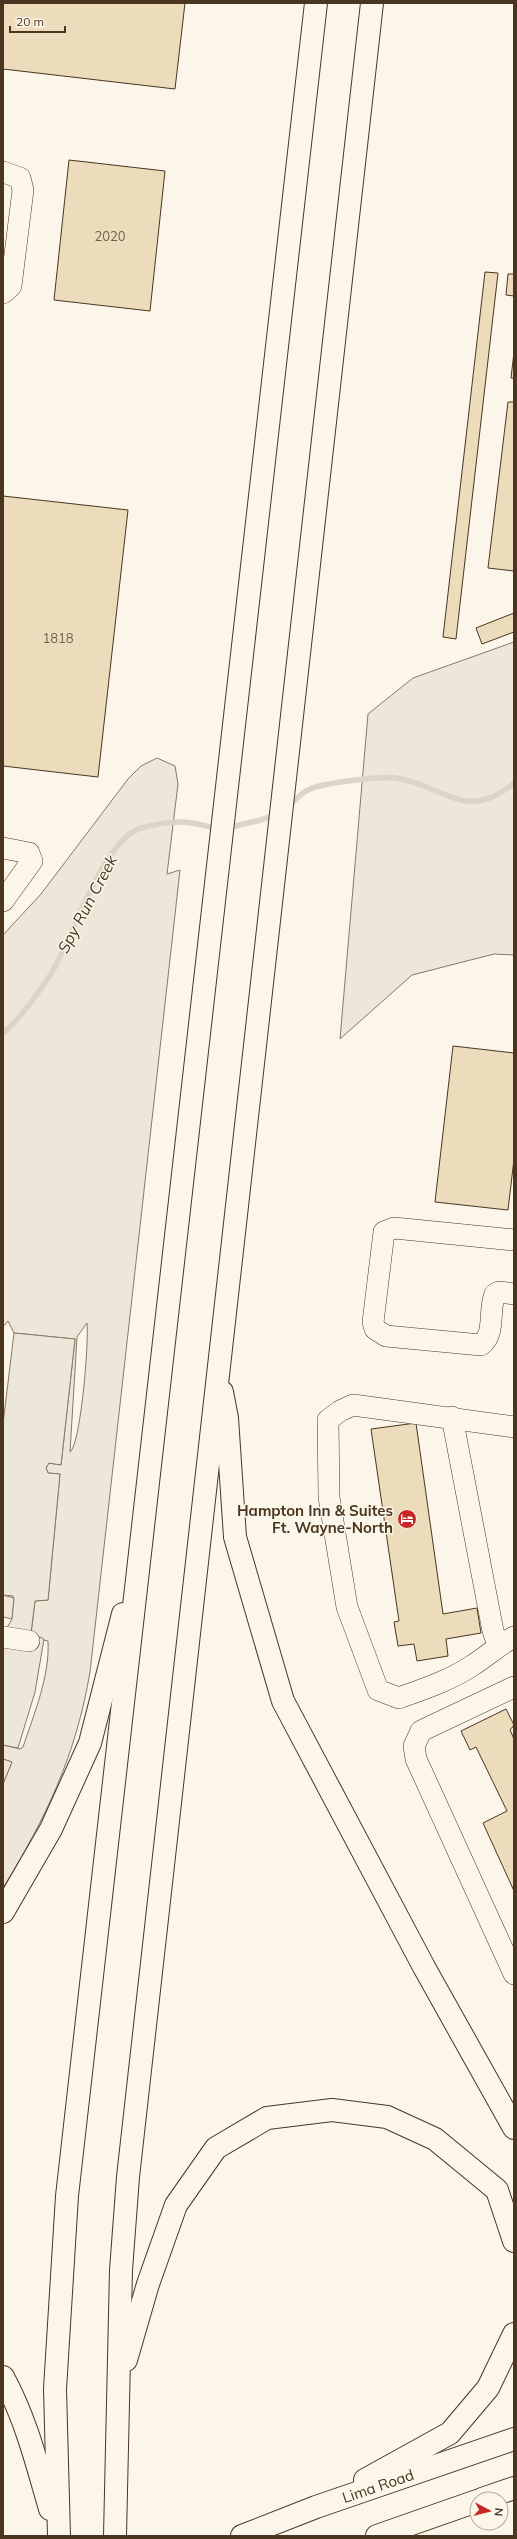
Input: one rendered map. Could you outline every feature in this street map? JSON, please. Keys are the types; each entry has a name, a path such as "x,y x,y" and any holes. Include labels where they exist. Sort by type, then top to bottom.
{"highway":[{"path":"58,2536 55,2389 67,2196 144,1531 316,3"},
{"path":"115,2536 117,2392 121,2270 128,2177 372,3"},
{"path":"218,1370 227,1418 235,1537 283,1701 424,1967 514,2128"},
{"path":"3,1912 51,1829 90,1743 144,1531"},
{"path":"117,2392 148,2284 176,2205 216,2148 267,2118 332,2110 387,2117 435,2139 497,2190 514,2241"},
{"path":"316,2507 450,2432 488,2388 514,2334"},
{"path":"3,2377 17,2402 29,2434 58,2536"},
{"name":"Lima Road","path":"242,2536 316,2507 514,2439"},
{"path":"377,2536 469,2504"}],"lane":[{"path":"3,172 20,178 23,190 11,286 3,293"},
{"path":"3,848 29,853 32,861 3,901"},
{"path":"514,1240 394,1228 384,1232 372,1322 375,1329 386,1336 481,1345 486,1341 495,1294 514,1294"},
{"path":"452,1417 494,1631 506,1641 472,1666 435,1685 399,1698 378,1690 347,1607 329,1497 328,1420 340,1411 353,1405 452,1417 514,1427"},
{"path":"3,1637 29,1641"},
{"path":"514,1687 421,1731 414,1746 416,1759 514,1974"}],"shaded area":[{"path":"514,642 514,955 494,954 412,975 340,1039 368,714 413,678"},
{"path":"157,758 175,766 178,784 167,874 180,870 90,1672 77,1731 68,1758 46,1811 19,1862 3,1888 3,1784 12,1762 3,1759 3,1745 20,1749 23,1747 44,1681 48,1654 48,1641 38,1639 31,1634 35,1601 48,1600 60,1474 48,1473 46,1468 49,1463 61,1465 75,1339 14,1333 8,1321 3,1327 3,935 41,894 128,779 141,766","holes":["87,1323 81,1412 78,1431 74,1445 70,1452 77,1337"]},
{"path":"14,1333 75,1339 61,1465 49,1463 46,1468 48,1473 60,1474 48,1600 35,1601 31,1633 44,1639 35,1692 18,1748 3,1745 3,1635 12,1619 14,1599 13,1596 3,1595 3,1424"},
{"path":"3,1595 14,1598 12,1619 3,1617"},
{"path":"3,1759 12,1762 3,1784"}],"building":[{"path":"3,3 185,3 175,89 3,69"},
{"path":"69,160 165,171 150,311 54,300"},
{"path":"485,272 498,273 456,639 443,637"},
{"path":"508,274 514,274 514,296 506,295"},
{"path":"514,352 514,378 511,378"},
{"path":"508,402 514,402 514,571 488,568"},
{"path":"3,496 128,510 98,777 3,766"},
{"path":"514,613 514,632 482,644 476,628"},
{"path":"453,1046 514,1053 514,1159 508,1210 435,1202"},
{"name":"Hampton Inn & Suites Ft. Wayne-North","path":"416,1423 443,1614 477,1608 481,1633 446,1639 448,1656 417,1661 414,1644 398,1646 394,1622 399,1621 371,1429"},
{"path":"506,1709 514,1725 510,1730 514,1739 514,1891 483,1823 507,1811 476,1747 470,1750 461,1731"}],"waterway":[{"name":"Spy Run Creek","path":"289,806 307,790 327,784 365,779 395,778 412,782 454,798 467,801 481,800 497,795 514,783"},
{"name":"Spy Run Creek","path":"227,828 261,820 276,814"},
{"name":"Spy Run Creek","path":"3,1033 22,1014 51,974 101,871 113,851 127,836 141,828 173,822 186,822 219,828"}],"place":[{"name":"Hampton Inn & Suites Ft. Wayne-North","path":"407,1519"}]}
